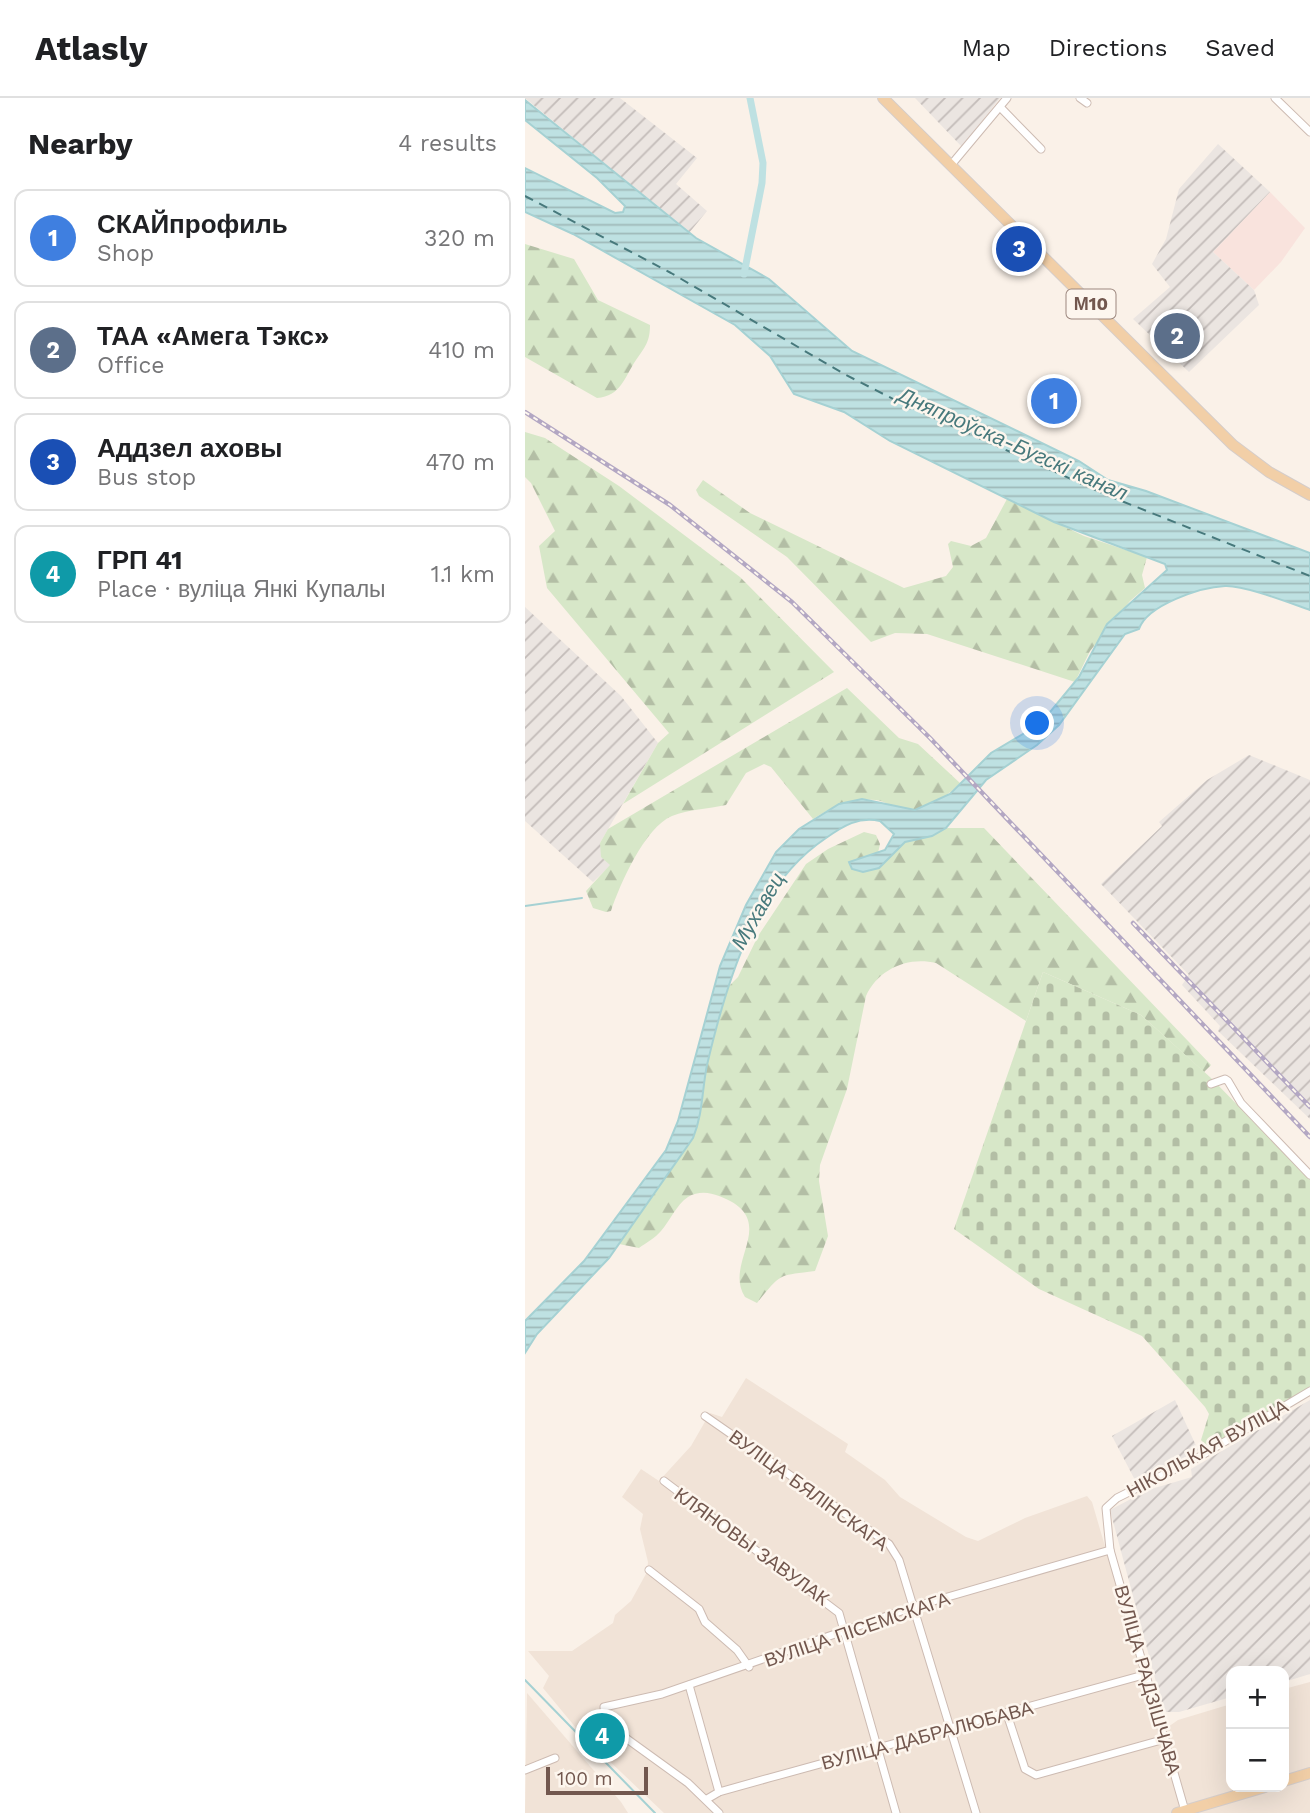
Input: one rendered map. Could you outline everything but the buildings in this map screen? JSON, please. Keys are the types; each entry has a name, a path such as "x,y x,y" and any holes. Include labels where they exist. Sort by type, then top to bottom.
{"main road":[{"name":"М10","path":"883,98 1233,445 1269,472 1310,495"},
{"path":"1289,1779 1310,1773"},
{"path":"1181,1812 1248,1792"}],"street":[{"path":"951,165 1007,98"},
{"path":"1275,98 1310,132"},
{"path":"1000,107 1041,149"},
{"path":"1210,1084 1225,1079 1228,1081 1241,1103 1310,1175"},
{"name":"НІКОЛЬКАЯ ВУЛІЦА","path":"1110,1550 1105,1515 1109,1504 1199,1457 1310,1391"},
{"name":"ВУЛІЦА БЯЛІНСКАГА","path":"705,1416 889,1544 899,1560 976,1813"},
{"name":"КЛЯНОВЫ ЗАВУЛАК","path":"664,1481 835,1607 880,1747 896,1813"},
{"name":"ВУЛІЦА ПІСЕМСКАГА","path":"707,1799 605,1723 604,1707 749,1667 844,1630 913,1607 1110,1550"},
{"name":"ВУЛІЦА РАДЗІШЧАВА","path":"1110,1550 1165,1739 1181,1812"},
{"path":"649,1570 699,1609 705,1622 737,1650 749,1667"},
{"name":"ВУЛІЦА ДАБРАЛЮБАВА","path":"707,1799 719,1792 1147,1674"},
{"path":"689,1685 719,1792"},
{"path":"1007,1714 1025,1769 1037,1775 1165,1739"},
{"path":"525,1770 555,1758"},
{"path":"707,1799 719,1813"}],"shaded area":[{"path":"525,98 620,98 697,158 676,184 707,211 689,233"},
{"path":"915,98 1000,98 962,147"},
{"path":"1218,144 1270,192 1213,252 1254,290 1259,305 1189,372 1133,319 1170,287 1152,264 1166,239 1179,189"},
{"path":"1270,192 1305,228 1281,262 1254,290 1213,252"},
{"path":"525,607 621,696 658,743 600,843 611,865 593,882 525,821"},
{"path":"1249,755 1310,780 1310,1119 1218,1031 1220,1026 1182,985 1189,975 1101,884 1162,826 1159,822 1207,780"},
{"path":"746,1378 848,1444 845,1452 885,1480 900,1497 966,1537 978,1541 1025,1518 1087,1496 1092,1502 1155,1717 1168,1727 1178,1720 1226,1706 1226,1792 1289,1792 1289,1688 1310,1682 1310,1813 664,1813 581,1734 543,1688 549,1676 528,1651 572,1651 613,1623 615,1615 631,1601 647,1572 648,1562 640,1529 643,1514 622,1497 641,1469 659,1481 691,1446 710,1413 722,1417"},
{"path":"1175,1400 1198,1450 1162,1470 1156,1468 1152,1474 1136,1482 1112,1436"},
{"path":"1310,1400 1310,1674 1289,1680 1289,1666 1226,1666 1226,1698 1179,1712 1164,1712 1110,1510 1148,1490 1192,1477 1191,1469"},
{"path":"527,1693 621,1802 628,1813 525,1813"}],"green space":[{"path":"525,244 574,259 598,300 650,325 644,348 621,385 612,394 597,398 525,357"},
{"path":"525,432 545,438 619,486 740,577 834,672 623,804 658,743 669,733 547,588 539,546 555,531 531,483 525,477"},
{"path":"703,480 750,513 904,588 946,576 953,567 948,544 951,541 971,546 986,538 1007,499 1084,536 1147,557 1142,575 1145,588 1130,601 1090,651 1075,682 927,634 895,633 871,642 787,557 699,496 696,490"},
{"path":"847,688 899,738 918,744 960,783 939,800 923,808 905,810 867,799 835,806 813,819 771,767 764,764 746,773 726,805 685,812 662,822 643,844 611,911 593,908 586,891 610,865 601,857 600,843 608,829"},
{"path":"946,828 984,828 1211,1065 1204,1072 1141,1015 1043,972 1026,1021 936,963 905,963 878,978 866,996 847,1089 820,1165 819,1181 828,1236 815,1271 781,1277 757,1303 745,1297 740,1284 740,1270 749,1229 747,1217 738,1206 707,1193 696,1194 684,1200 659,1234 639,1248 619,1244 693,1137 707,1064 728,987 738,977 758,936 806,864 828,849 864,832 876,835 880,844 878,853 849,862 896,849 905,841 932,836"},
{"path":"1043,972 1141,1015 1211,1078 1310,1179 1310,1387 1208,1448 1201,1440 1209,1414 1205,1407 1142,1336 1039,1289 954,1229"}],"water":[{"path":"525,100 696,238 769,279 852,351 1079,461 1108,480 1146,491 1310,553 1310,610 1233,586 1203,590 1163,605 1144,620 1139,629 1125,634 1059,725 1037,745 986,780 946,828 932,836 905,842 879,868 863,872 852,869 849,862 885,850 894,834 880,821 858,821 845,826 801,858 780,882 762,910 734,970 707,1065 701,1111 693,1138 609,1258 537,1334 525,1353 525,1321 584,1261 666,1150 678,1121 720,966 746,905 776,852 799,829 839,804 862,799 915,810 950,794 991,753 1046,717 1079,677 1107,624 1167,570 1165,564 1054,522 890,441 844,412 794,394 770,356 735,325 573,234 525,212 525,168 615,213 623,212 625,206 597,178 525,120"}],"waterway":[{"path":"744,274 762,183 763,163 750,98"},
{"path":"525,906 582,898"},
{"path":"525,1680 655,1813"}],"ferry route":[{"path":"525,196 671,273 846,375 903,404 1109,496 1310,576"}],"railway":[{"path":"525,412 670,505 792,602 930,738 1310,1137"},
{"path":"1133,923 1310,1107"}],"place":[{"name":"Аддзел аховы","path":"1019,249"},
{"name":"ТАА «Амега Тэкс»","path":"1177,336"},
{"name":"СКАЙпрофиль","path":"1054,401"},
{"name":"ГРП 41","path":"602,1736"}],"water label":[{"name":"Дняпроўска-Бугскі канал","path":"1013,444"},
{"name":"Мухавец","path":"758,911"}]}
